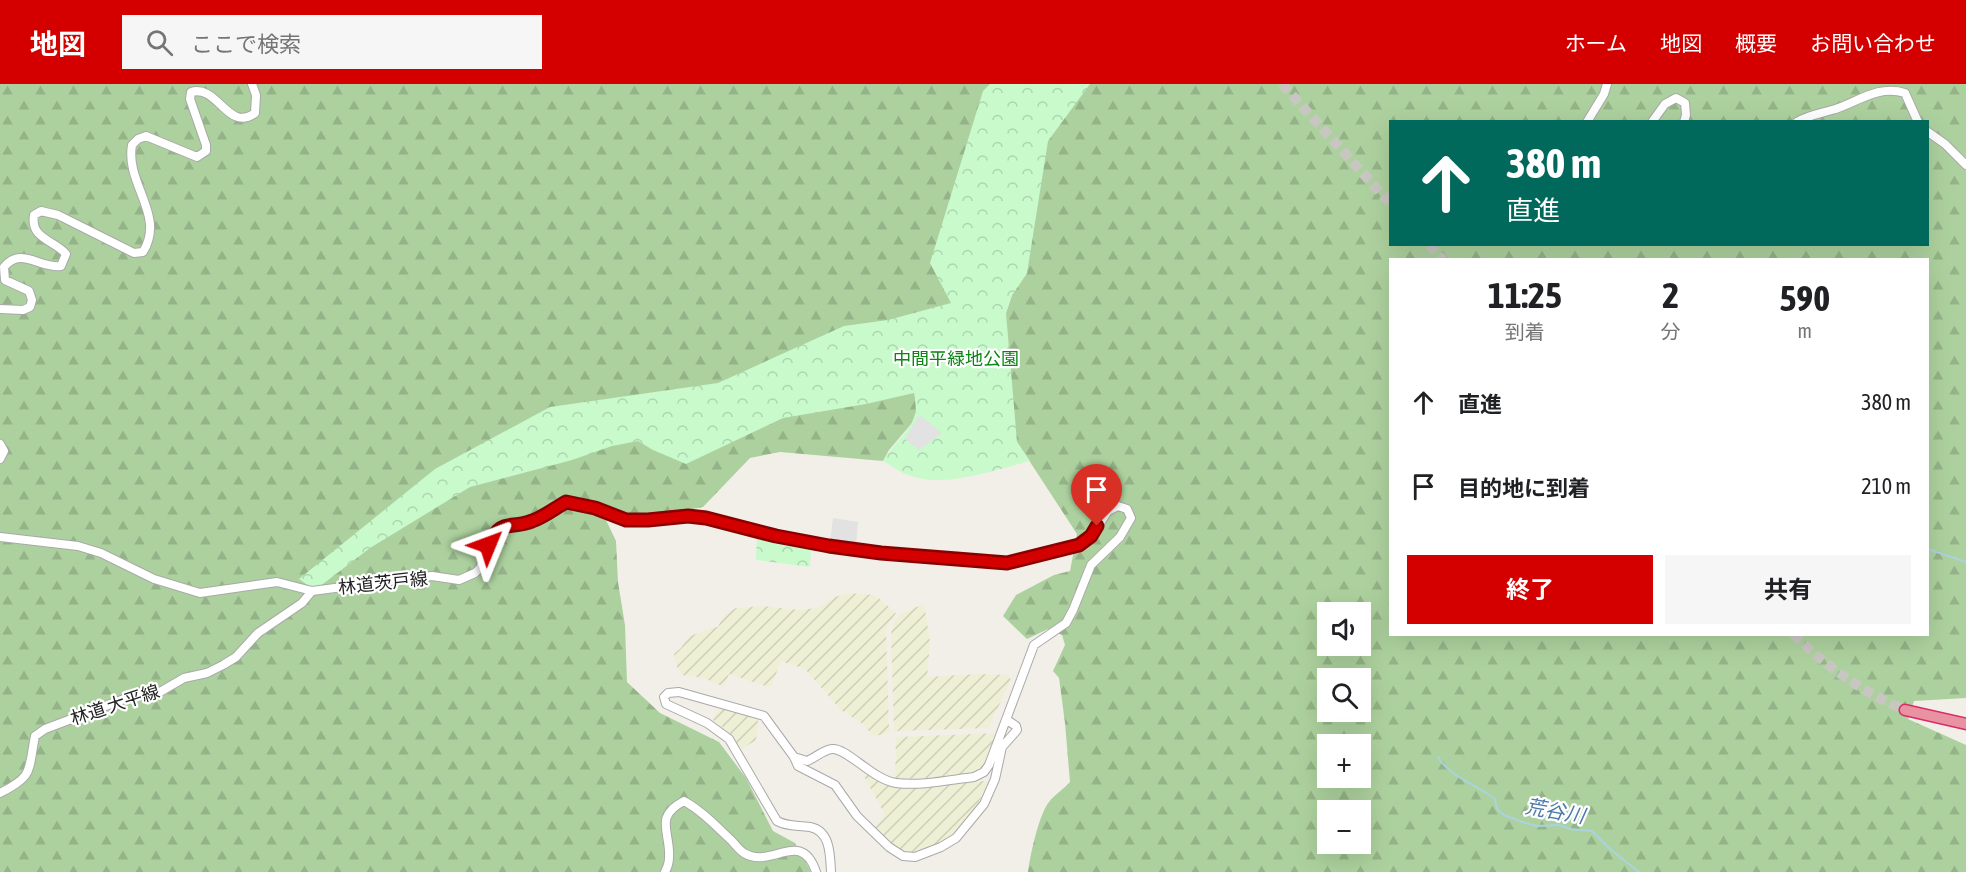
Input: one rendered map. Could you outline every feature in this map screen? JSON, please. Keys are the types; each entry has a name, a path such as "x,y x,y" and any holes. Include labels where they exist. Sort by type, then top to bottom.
{"highway":[{"path":"1905,710 1966,724"}],"street":[{"path":"0,309 23,310 30,307 32,300 29,291 5,280 4,267 8,261 23,257 53,267 60,266 65,260 66,254 60,247 42,238 35,230 34,215 41,211 58,215 135,253 143,252 148,245 152,227 131,164 132,145 146,136 197,157 206,151 206,145 190,99 191,92 202,89 210,93 235,115 249,118 255,113 257,105 252,84"},
{"path":"1588,120 1604,94 1607,84"},
{"path":"1800,120 1809,115 1832,110 1858,94 1882,87 1894,88 1905,93 1917,120"},
{"path":"1653,120 1665,104 1676,98 1685,103 1685,120"},
{"path":"1929,133 1945,144 1966,165"},
{"path":"0,444 4,452 0,459"},
{"name":"林道茨戸線","path":"312,591 432,576 459,580 475,573 480,568 488,545 501,529 510,524 529,523 566,502 595,508 626,520 688,516 706,518 776,536 881,553 1007,563 1079,545 1091,536 1108,511 1118,506 1128,509 1131,518 1128,526 1112,546 1091,565 1066,623 1034,645 1007,720"},
{"path":"0,537 78,546 100,553 154,579 200,593 277,582 312,591"},
{"name":"林道 大平線","path":"0,793 15,786 28,774 35,736 45,729 132,696 160,692 184,678 207,673 223,665 236,657 258,633 302,603 312,591"},
{"path":"794,757 807,761 830,749 837,749 880,778 895,783 974,777 988,768 1007,720 1016,726 1017,730 1002,747 995,779 984,804 956,838 941,847 915,857 903,856 889,847 857,816 835,785 798,766 771,723 760,714 679,692 668,693 664,697 666,704 707,723 729,739 770,813 777,821 794,827 810,827 822,834 829,846 831,872"},
{"path":"665,872 670,859 664,823 674,806 684,801 697,808 746,854 761,856 799,850 808,856 816,872"}],"green space":[{"path":"0,84 1966,84 1966,698 1914,701 1908,719 1966,745 1966,872 1028,872 1045,808 1051,799 1070,782 1059,678 1053,671 1065,645 1062,635 1048,629 1027,639 1003,616 1016,595 1054,575 1070,571 1077,534 1017,442 1004,435 1006,313 1012,295 1027,273 952,303 915,393 916,412 912,423 889,450 883,461 780,452 750,458 703,507 654,516 606,520 616,541 618,582 625,625 627,682 660,713 719,742 746,778 773,831 795,843 811,872 0,872"},
{"name":"中間平緑地公園","path":"990,84 1090,84 1048,141 1027,273 1012,295 1006,313 1017,442 1030,461 969,477 952,479 922,479 898,470 883,461 914,418 916,408 914,393 866,404 783,418 686,464 638,441 612,446 572,460 470,487 370,548 315,590 299,579 435,469 550,407 718,383 844,326 888,320 951,303 930,263 983,91"},
{"path":"757,535 811,547 810,567 756,560"},
{"path":"848,593 875,595 896,613 886,628 889,731 885,734 873,736 863,724 841,710 805,669 781,661 769,687 729,674 724,687 704,678 682,675 677,667 674,654 688,637 718,627 724,615 736,608 763,606 799,610 817,608 835,597"},
{"path":"924,604 930,642 927,677 1009,675 1011,681 988,728 894,731 891,634 893,624 900,614"},
{"path":"719,708 752,717 758,721 756,740 742,749 729,732 713,720"},
{"path":"999,733 989,760 979,772 956,777 895,779 896,738"},
{"path":"867,773 892,785 988,781 978,804 949,839 909,855 901,852 874,828 885,815 864,776"}],"shaded area":[{"path":"921,416 942,433 919,450 905,439 918,417"},
{"path":"833,518 858,522 856,546 830,543"}],"waterway":[{"path":"1929,549 1966,562"},
{"name":"荒谷川","path":"1438,757 1449,770 1495,799 1497,809 1504,815 1536,826 1559,825 1570,829 1592,831 1639,872"}],"tunnel":[{"path":"1282,84 1389,202"},
{"path":"1431,246 1441,258"},
{"path":"1795,636 1845,677 1905,710"}],"route":[{"path":"488,545 493,536 510,524 529,523 566,502 595,508 626,520 688,516 706,518 776,536 829,546 881,553 1007,563 1079,545 1091,536 1097,526"}]}
